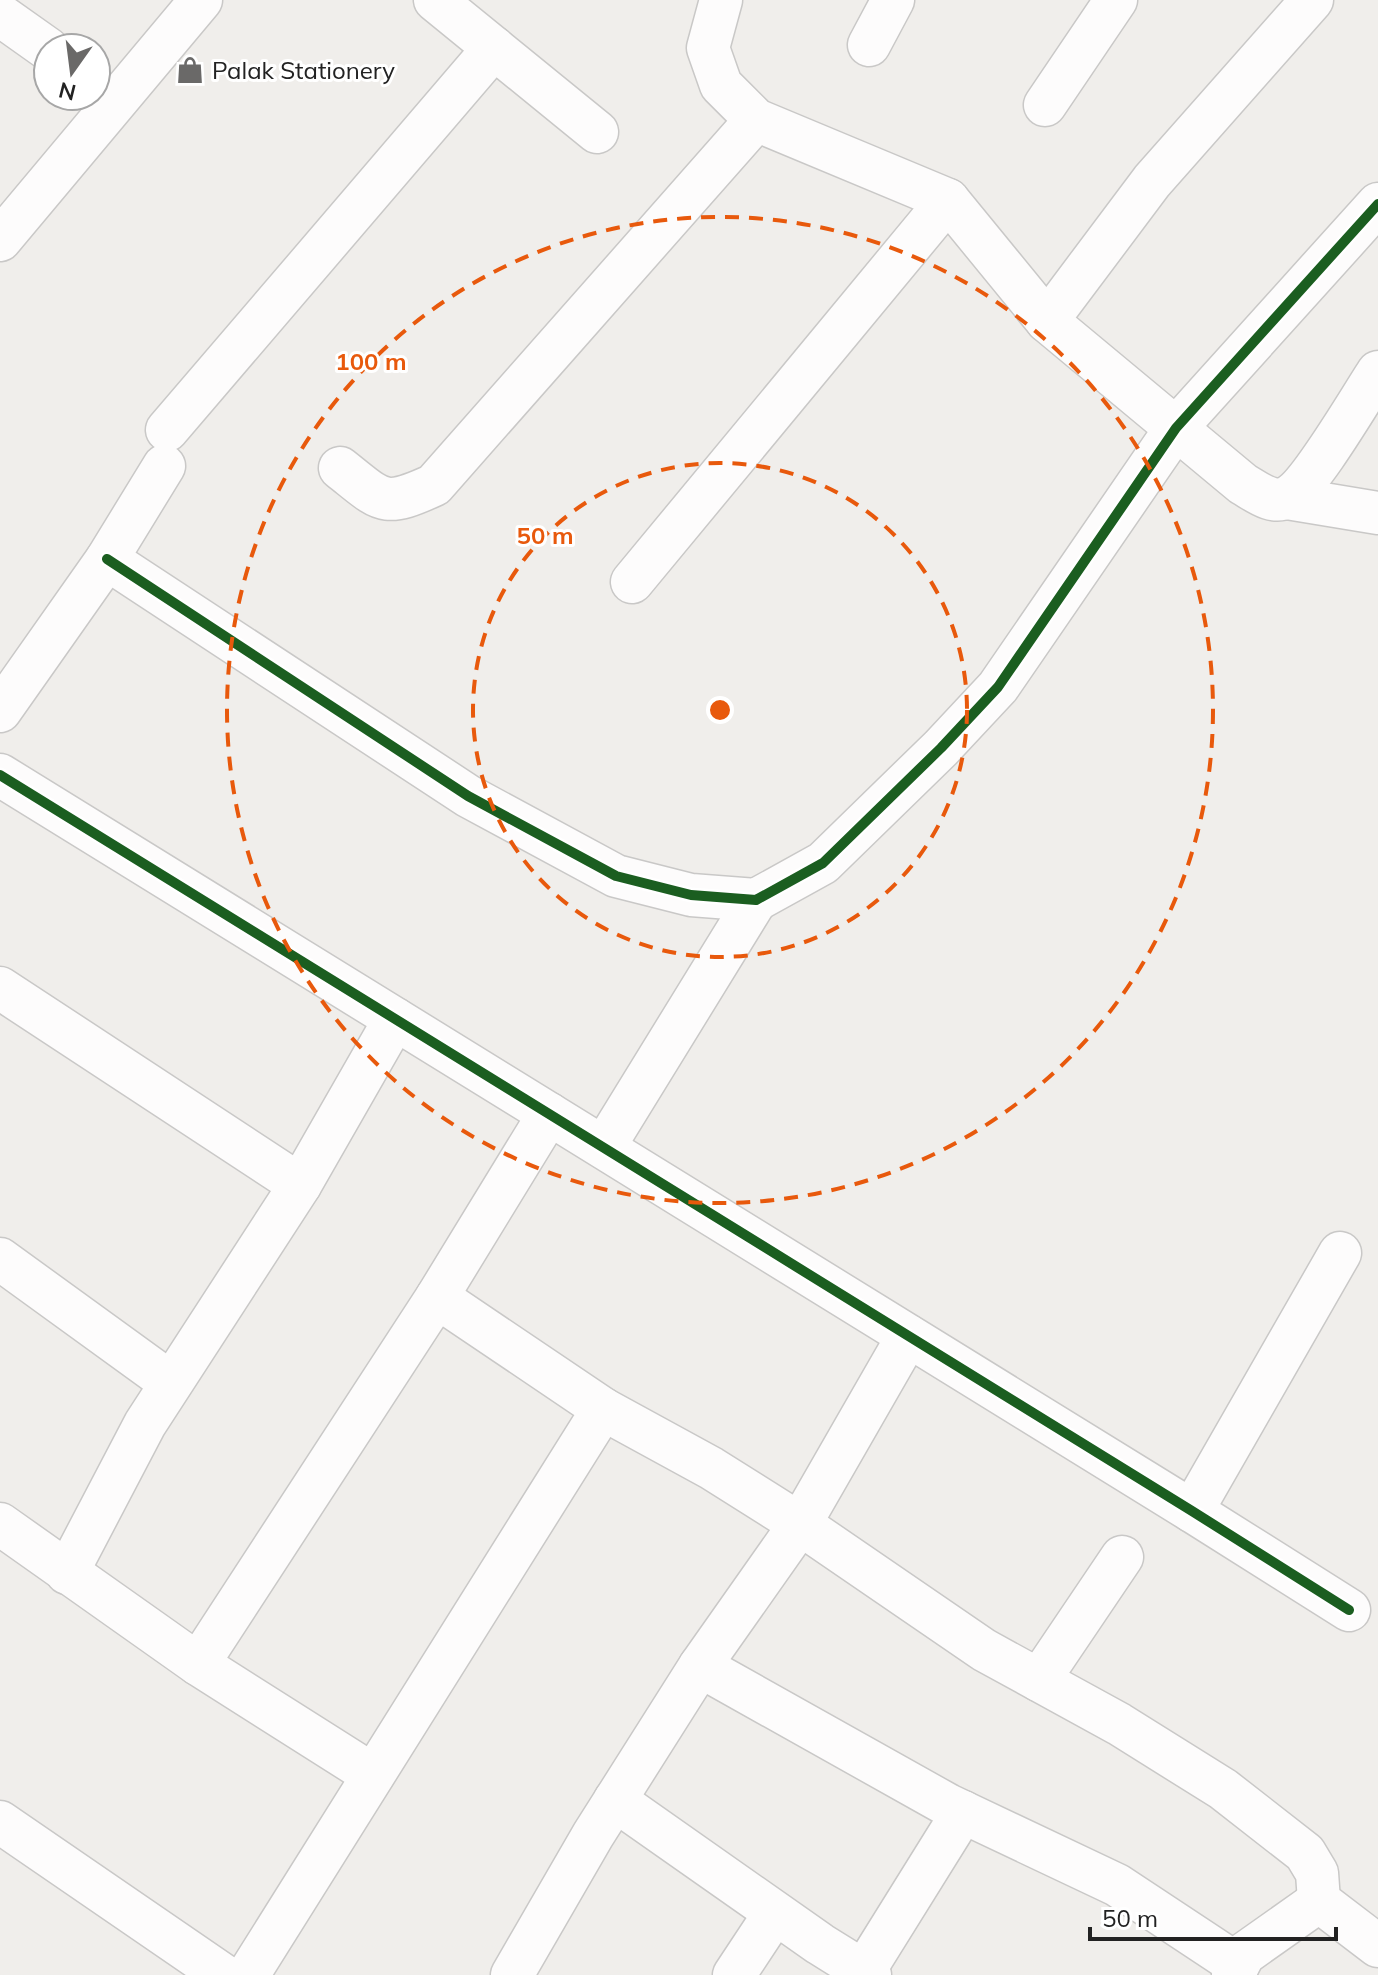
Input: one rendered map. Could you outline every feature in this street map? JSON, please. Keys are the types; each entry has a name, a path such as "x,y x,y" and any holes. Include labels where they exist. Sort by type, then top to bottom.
{"street":[{"path":"112,86 201,0"},
{"path":"435,0 597,132"},
{"path":"721,0 708,48 721,85 756,120 948,200 1047,321 1243,484 1271,500 1287,498 1378,513"},
{"path":"869,45 893,0"},
{"path":"1045,105 1116,0"},
{"path":"1047,321 1152,181 1312,0"},
{"path":"0,15 32,38"},
{"path":"0,711 107,559 165,448 494,48"},
{"path":"0,240 92,112"},
{"path":"340,468 379,498 403,499 434,485 756,120"},
{"path":"632,582 948,200"},
{"path":"604,1147 756,900 823,863 941,748 998,687 1176,428 1378,204"},
{"path":"1287,498 1320,460 1378,372"},
{"path":"107,559 468,796 616,876 691,895 756,900"},
{"path":"0,775 1349,1610"},
{"path":"0,988 300,1185"},
{"path":"67,1573 145,1424 300,1185 395,1019"},
{"path":"198,1664 437,1297 549,1114"},
{"path":"1192,1511 1340,1253"},
{"path":"5,1275 171,1383"},
{"path":"437,1297 603,1409 711,1468 800,1524 984,1650 1119,1724 1197,1772 1305,1853 1317,1873 1319,1901 1378,1946"},
{"path":"512,1975 615,1800 700,1666 800,1524 908,1336"},
{"path":"248,1975 603,1409"},
{"path":"0,1524 198,1664 373,1775"},
{"path":"1039,1680 1122,1557"},
{"path":"700,1666 963,1812 1117,1885 1236,1970 1244,1954 1319,1901"},
{"path":"615,1800 775,1913 867,1973 963,1812"},
{"path":"0,1822 223,1975"},
{"path":"734,1975 775,1913"}],"cycle path":[{"path":"107,559 468,796 616,876 691,895 756,900 823,863 941,748 998,687 1176,428 1378,204"},
{"path":"0,775 1349,1610"}],"place":[{"name":"Palak Stationery","path":"190,70"}]}
